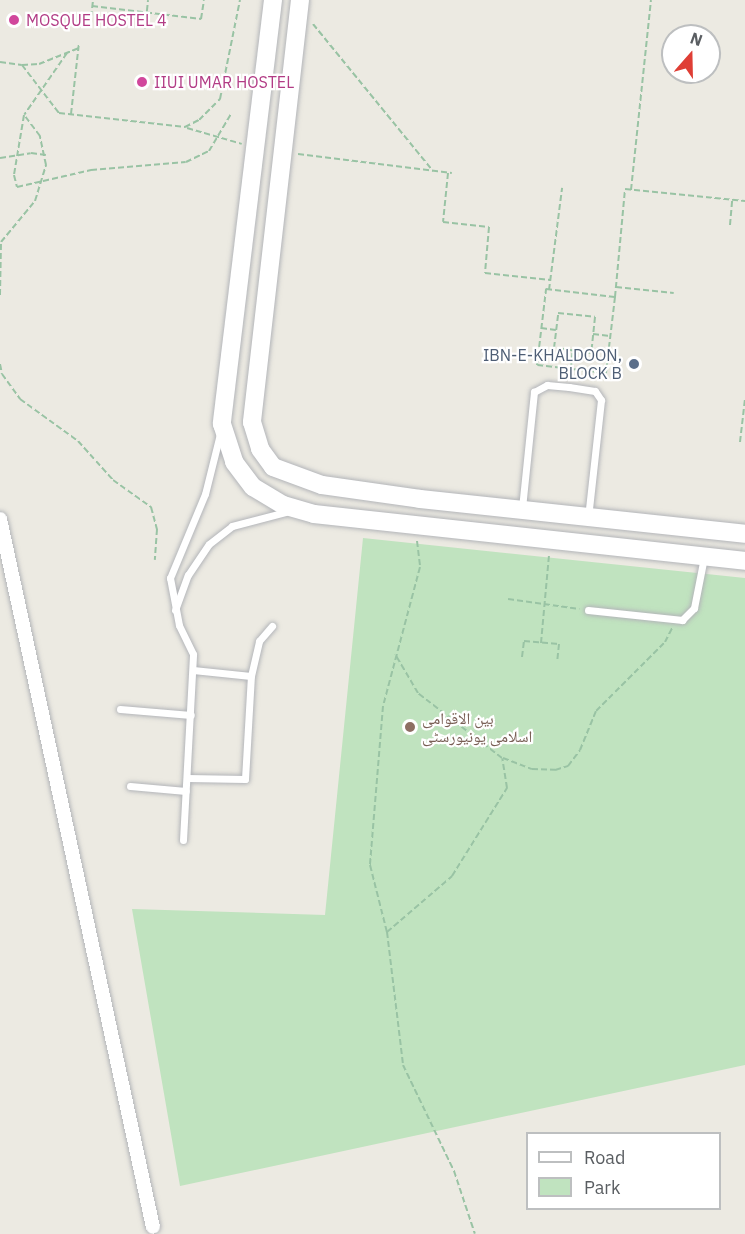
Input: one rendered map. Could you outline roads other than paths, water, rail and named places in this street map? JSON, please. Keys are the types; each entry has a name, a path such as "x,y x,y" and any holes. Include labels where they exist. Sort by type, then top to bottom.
{"street":[{"path":"273,0 222,424 234,462 253,487 297,510 417,526 745,561"},
{"path":"300,4 252,422 255,438 273,467 297,479 420,499 745,534"},
{"path":"417,526 420,499"},
{"path":"0,519 153,1227"}],"lane":[{"path":"522,510 534,392 547,385 569,387 595,391 601,400 588,517"},
{"path":"183,840 193,654 170,594 174,562 205,494 222,424"},
{"path":"176,610 194,567 209,544 232,526 261,516 297,510"},
{"path":"588,610 674,620 690,615 694,608 704,557"},
{"path":"187,778 245,779 251,676 259,641 272,626"},
{"path":"193,670 251,676"},
{"path":"120,709 191,715"},
{"path":"130,786 186,791"}],"place":[{"name":"MOSQUE HOSTEL 4","path":"14,20"},
{"name":"IIUI UMAR HOSTEL","path":"142,82"},
{"name":"IBN-E-KHALDOON, BLOCK B","path":"634,364"},
{"name":"بین الاقوامی اسلامی یونیورسٹی","path":"410,727"}]}
